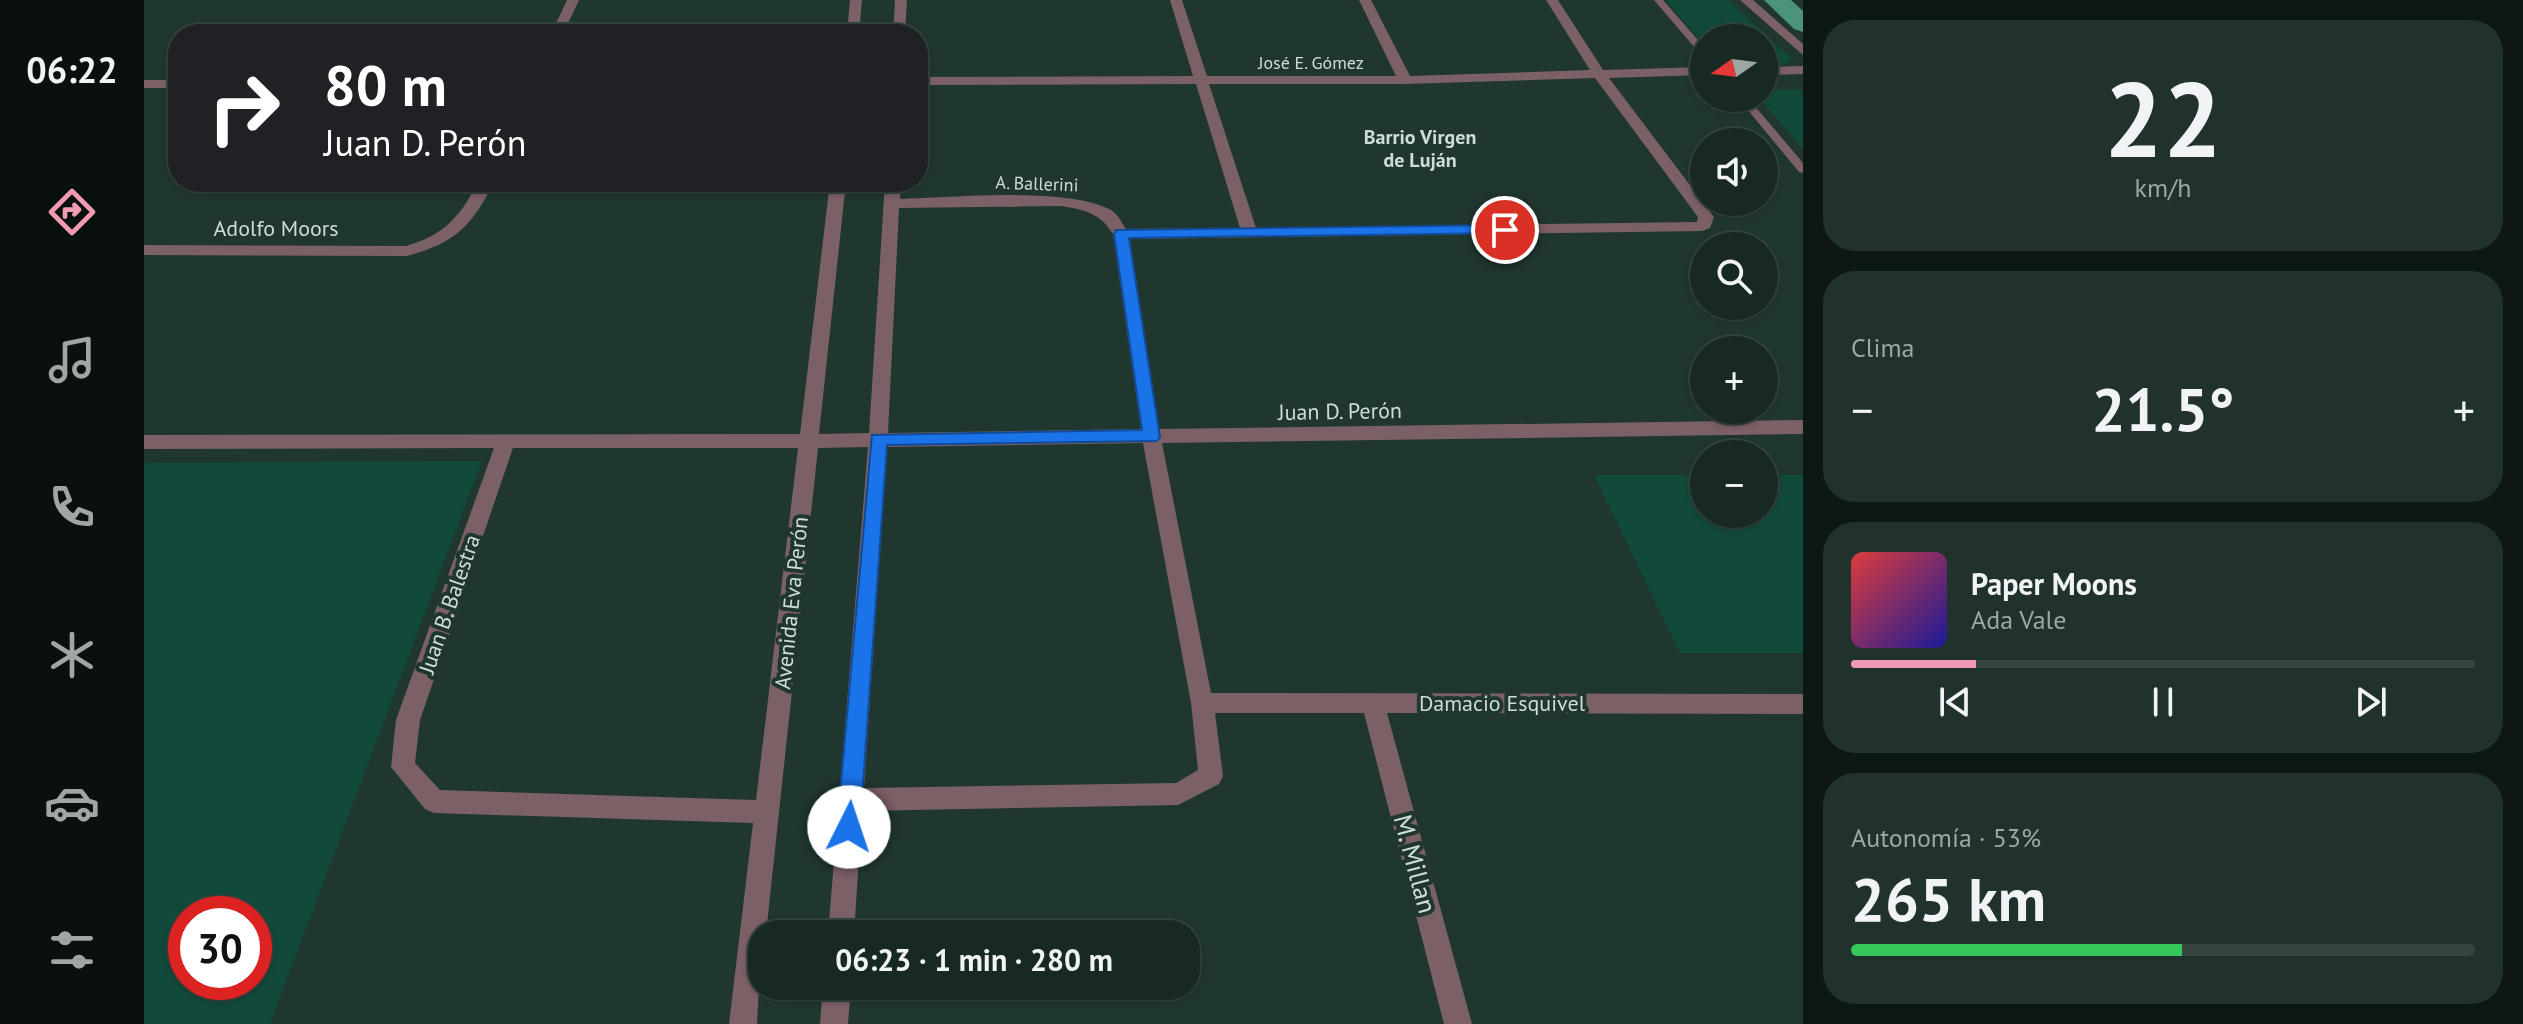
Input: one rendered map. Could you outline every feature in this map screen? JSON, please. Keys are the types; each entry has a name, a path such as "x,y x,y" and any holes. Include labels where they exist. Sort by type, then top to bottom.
{"street":[{"path":"562,24 573,0"},
{"path":"854,24 856,0"},
{"path":"900,24 901,0"},
{"path":"1176,0 1249,232"},
{"path":"1365,0 1405,80"},
{"path":"850,800 1178,794 1211,776 1202,703 1151,437 1121,234 1696,228 1704,225 1706,217 1599,74 1552,0"},
{"path":"1746,0 1803,51"},
{"path":"1778,71 1803,70"},
{"name":"José E. Gómez","path":"928,81 1405,80 1690,71"},
{"path":"144,84 168,84"},
{"name":"Adolfo Moors","path":"144,250 407,251 447,238 459,226 480,192"},
{"name":"Avenida Eva Perón","path":"743,1024 837,192"},
{"path":"842,920 893,192"},
{"name":"A. Ballerini","path":"893,204 1061,201 1089,206 1109,215 1121,234"},
{"name":"Juan D. Perón","path":"144,442 809,441 1803,427"},
{"name":"Juan B. Balestra","path":"505,443 408,720 403,767 434,801 767,812"},
{"name":"Damacio Esquivel","path":"1202,703 1803,704"},
{"name":"M. Millan","path":"1373,703 1458,1024"},
{"path":"834,1024 836,1000"}],"lane":[{"path":"1658,0 1690,37"},
{"path":"1755,112 1803,170"}],"green space":[{"path":"1666,0 1728,0 1754,24 1690,24 1690,28"},
{"path":"1778,46 1792,59 1778,66"},
{"path":"1778,89 1803,90 1803,149 1771,112 1778,112"},
{"path":"482,461 270,1024 144,1024 144,463"},
{"path":"1594,475 1690,475 1690,528 1778,528 1778,475 1803,475 1803,653 1680,653"}],"waterway":[{"path":"1776,0 1803,24"}],"district":[{"name":"Barrio Virgen de Luján","path":"1420,148"}],"route":[{"path":"849,827 878,439 1151,437 1121,234 1505,230"}]}
